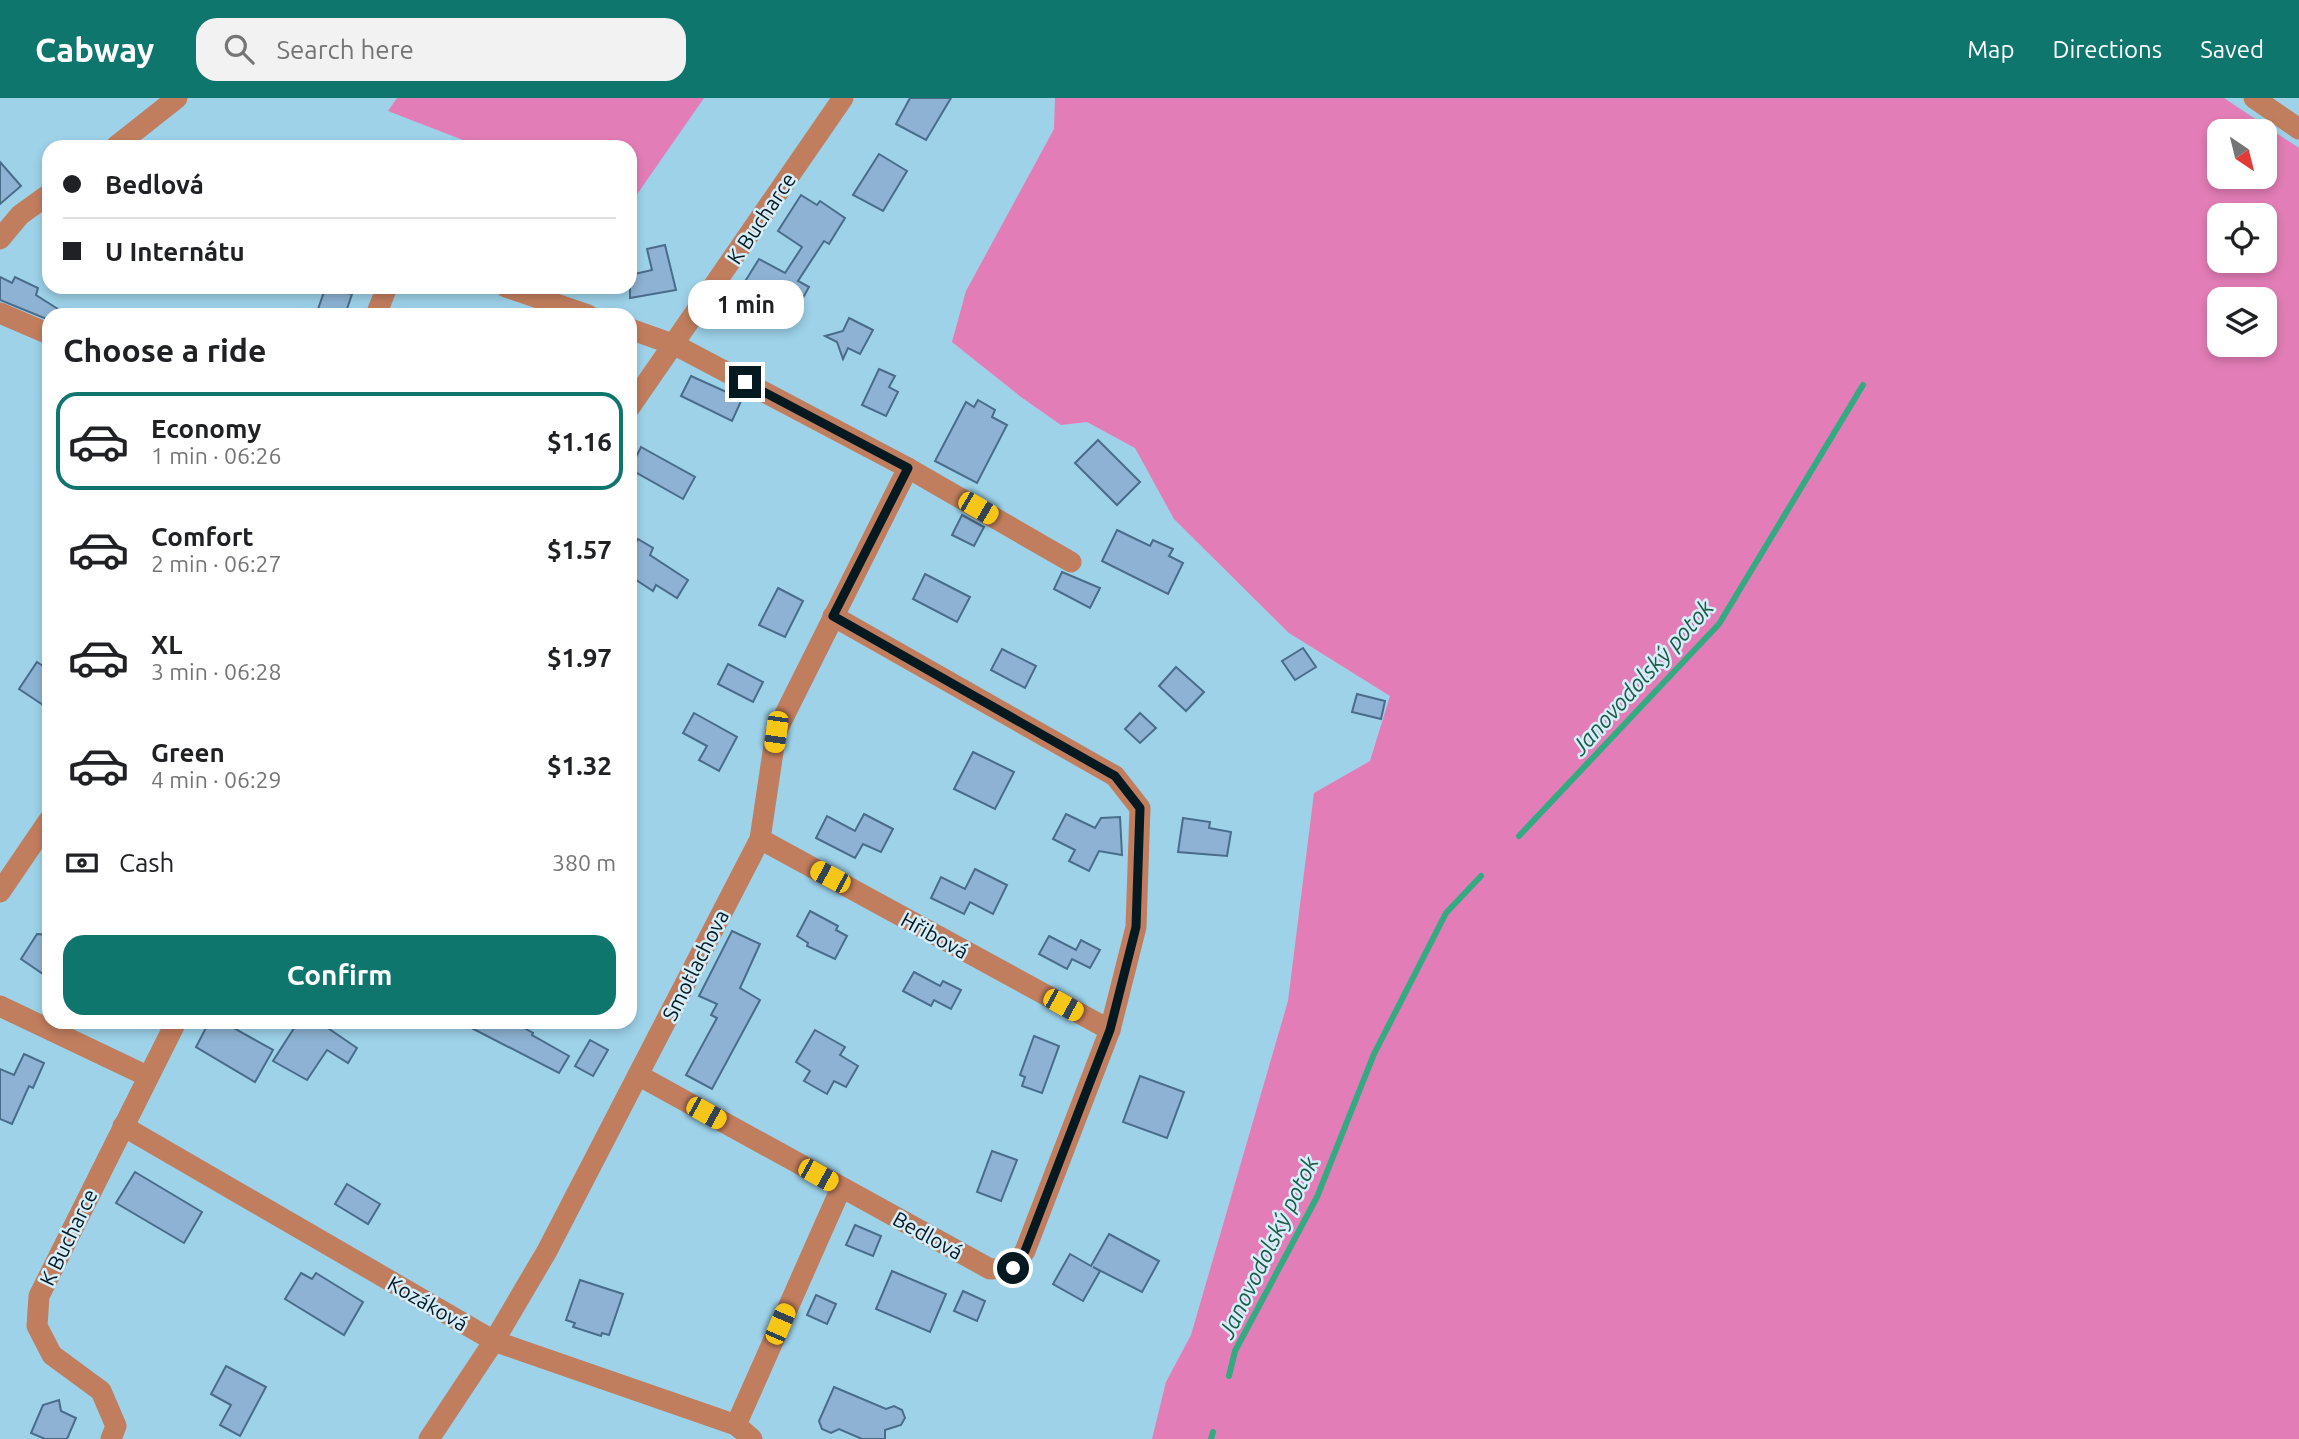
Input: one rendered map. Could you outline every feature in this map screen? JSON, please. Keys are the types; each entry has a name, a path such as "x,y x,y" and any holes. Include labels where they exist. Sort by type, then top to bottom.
{"street":[{"path":"123,140 177,98"},
{"name":"K Bucharce","path":"637,397 844,98"},
{"path":"2254,98 2299,129"},
{"path":"0,239 20,215 42,199"},
{"path":"526,294 568,308"},
{"path":"0,313 42,331"},
{"path":"637,332 675,345 908,468 1071,562"},
{"name":"Smotlachova","path":"429,1439 494,1341 547,1251 760,839 776,732 908,468"},
{"path":"833,616 1115,776 1140,808 1136,927 1110,1030"},
{"path":"0,892 42,830"},
{"name":"Hřibová","path":"760,839 1110,1030"},
{"path":"0,1006 42,1026"},
{"path":"48,1029 147,1076"},
{"name":"K Bucharce","path":"111,1439 116,1426 101,1391 52,1355 37,1326 39,1296 172,1029"},
{"name":"Bedlová","path":"638,1075 990,1269 1013,1268 1025,1251 1110,1030"},
{"name":"Kozáková","path":"123,1126 494,1341 744,1432"},
{"path":"744,1432 841,1188"}],"shaded area":[{"path":"397,98 704,98 637,194 637,140 463,140 388,111"},
{"path":"1055,98 2224,98 2256,119 2207,119 2207,189 2277,189 2277,133 2299,148 2299,1439 1152,1439 1166,1382 1191,1335 1288,1001 1314,793 1370,761 1390,696 1289,633 1174,519 1135,448 1087,422 1061,425 952,342 966,291 1054,129"}],"building":[{"path":"910,98 951,98 926,140 896,124"},
{"path":"879,154 907,171 883,211 853,195"},
{"path":"0,162 21,186 0,204"},
{"path":"801,195 817,205 820,201 845,218 829,244 824,241 798,281 809,287 793,316 769,303 772,298 744,283 759,259 785,273 802,247 778,231"},
{"path":"665,245 676,290 630,298 630,294 637,294 637,273 652,270 647,249"},
{"path":"0,277 12,283 15,277 38,288 36,295 56,308 42,308 42,317 0,300"},
{"path":"323,294 352,294 347,308 318,308"},
{"path":"849,318 873,330 860,354 848,348 843,359 837,342 825,336 843,331"},
{"path":"879,369 895,376 889,387 898,392 886,416 862,405"},
{"path":"691,376 742,399 732,421 681,396"},
{"path":"978,400 995,410 992,417 1007,425 977,483 935,461 966,402 974,407"},
{"path":"1098,440 1140,482 1117,505 1075,463"},
{"path":"641,447 695,477 683,499 637,473 637,455"},
{"path":"962,515 984,527 974,546 952,535"},
{"path":"1117,530 1150,546 1153,540 1173,549 1169,556 1183,563 1168,594 1102,561"},
{"path":"637,541 653,548 650,555 688,580 677,598 656,585 653,591 637,581"},
{"path":"1062,572 1100,588 1090,608 1054,589"},
{"path":"925,574 970,597 957,622 913,599"},
{"path":"778,588 803,601 785,637 759,625"},
{"path":"1303,648 1316,667 1295,680 1282,661"},
{"path":"1002,649 1036,666 1025,688 991,670"},
{"path":"37,662 42,665 42,704 19,689"},
{"path":"728,664 763,682 753,702 718,684"},
{"path":"1176,667 1204,692 1186,711 1159,686"},
{"path":"1357,694 1385,701 1381,719 1352,712"},
{"path":"694,713 737,737 719,771 699,760 707,746 683,733"},
{"path":"1140,713 1156,728 1140,743 1125,729"},
{"path":"973,752 1014,772 995,809 954,789"},
{"path":"864,814 893,829 881,852 863,844 855,858 816,838 827,816 855,831"},
{"path":"1066,814 1095,828 1101,818 1120,817 1122,855 1099,851 1089,871 1069,861 1075,850 1053,839"},
{"path":"1183,818 1210,822 1209,828 1231,832 1227,856 1178,852"},
{"path":"975,869 1007,885 993,914 970,902 964,914 931,898 941,877 965,889"},
{"path":"810,911 838,926 836,930 847,936 835,959 807,946 808,943 797,936"},
{"path":"732,931 760,944 740,988 760,1000 712,1089 686,1075 717,1018 711,1015 717,1004 699,996"},
{"path":"37,934 42,934 42,973 21,959"},
{"path":"1049,936 1076,950 1081,940 1100,950 1090,968 1072,959 1067,969 1039,954"},
{"path":"914,972 940,986 943,981 961,990 951,1009 934,1000 931,1006 903,991"},
{"path":"205,1029 236,1029 273,1050 255,1082 196,1047"},
{"path":"294,1029 329,1029 357,1048 348,1063 327,1050 307,1080 273,1061"},
{"path":"474,1029 526,1029 569,1056 559,1073"},
{"path":"815,1030 845,1047 840,1055 858,1066 846,1087 834,1081 827,1094 804,1081 810,1071 796,1062"},
{"path":"1034,1036 1059,1046 1042,1093 1022,1086 1025,1077 1020,1075"},
{"path":"590,1040 608,1050 593,1076 575,1066"},
{"path":"24,1054 44,1063 33,1088 29,1086 12,1124 0,1119 0,1069 14,1075"},
{"path":"1140,1076 1184,1092 1167,1138 1123,1122"},
{"path":"992,1151 1017,1160 1001,1201 977,1192"},
{"path":"135,1172 202,1212 184,1243 116,1203"},
{"path":"347,1184 380,1204 368,1224 335,1204"},
{"path":"855,1225 881,1236 873,1256 846,1245"},
{"path":"1109,1234 1159,1261 1142,1292 1093,1267 1100,1271 1083,1301 1053,1284 1070,1254 1091,1266"},
{"path":"892,1271 946,1294 930,1332 876,1309"},
{"path":"301,1273 312,1279 316,1273 363,1302 344,1335 285,1299"},
{"path":"580,1280 623,1294 609,1335 602,1333 601,1336 573,1327 575,1323 566,1320"},
{"path":"963,1291 985,1301 977,1321 954,1311"},
{"path":"816,1295 836,1304 827,1324 807,1315"},
{"path":"226,1366 266,1387 240,1436 220,1425 231,1405 211,1394"},
{"path":"834,1387 886,1409 894,1406 902,1410 905,1418 901,1425 885,1430 885,1439 862,1439 839,1429 831,1433 822,1429 819,1421"},
{"path":"59,1400 61,1411 76,1418 67,1439 45,1439 31,1433 43,1405"}],"waterway":[{"name":"Janovodolský potok","path":"1519,836 1719,624 1863,385"},
{"name":"Janovodolský potok","path":"1229,1376 1235,1351 1317,1197 1374,1054 1446,913 1481,876"},
{"name":"Janovodolský potok","path":"1211,1439 1213,1432"}],"route":[{"path":"745,382 908,468 833,616 1115,776 1140,808 1136,927 1110,1030 1025,1251 1013,1268"}]}
